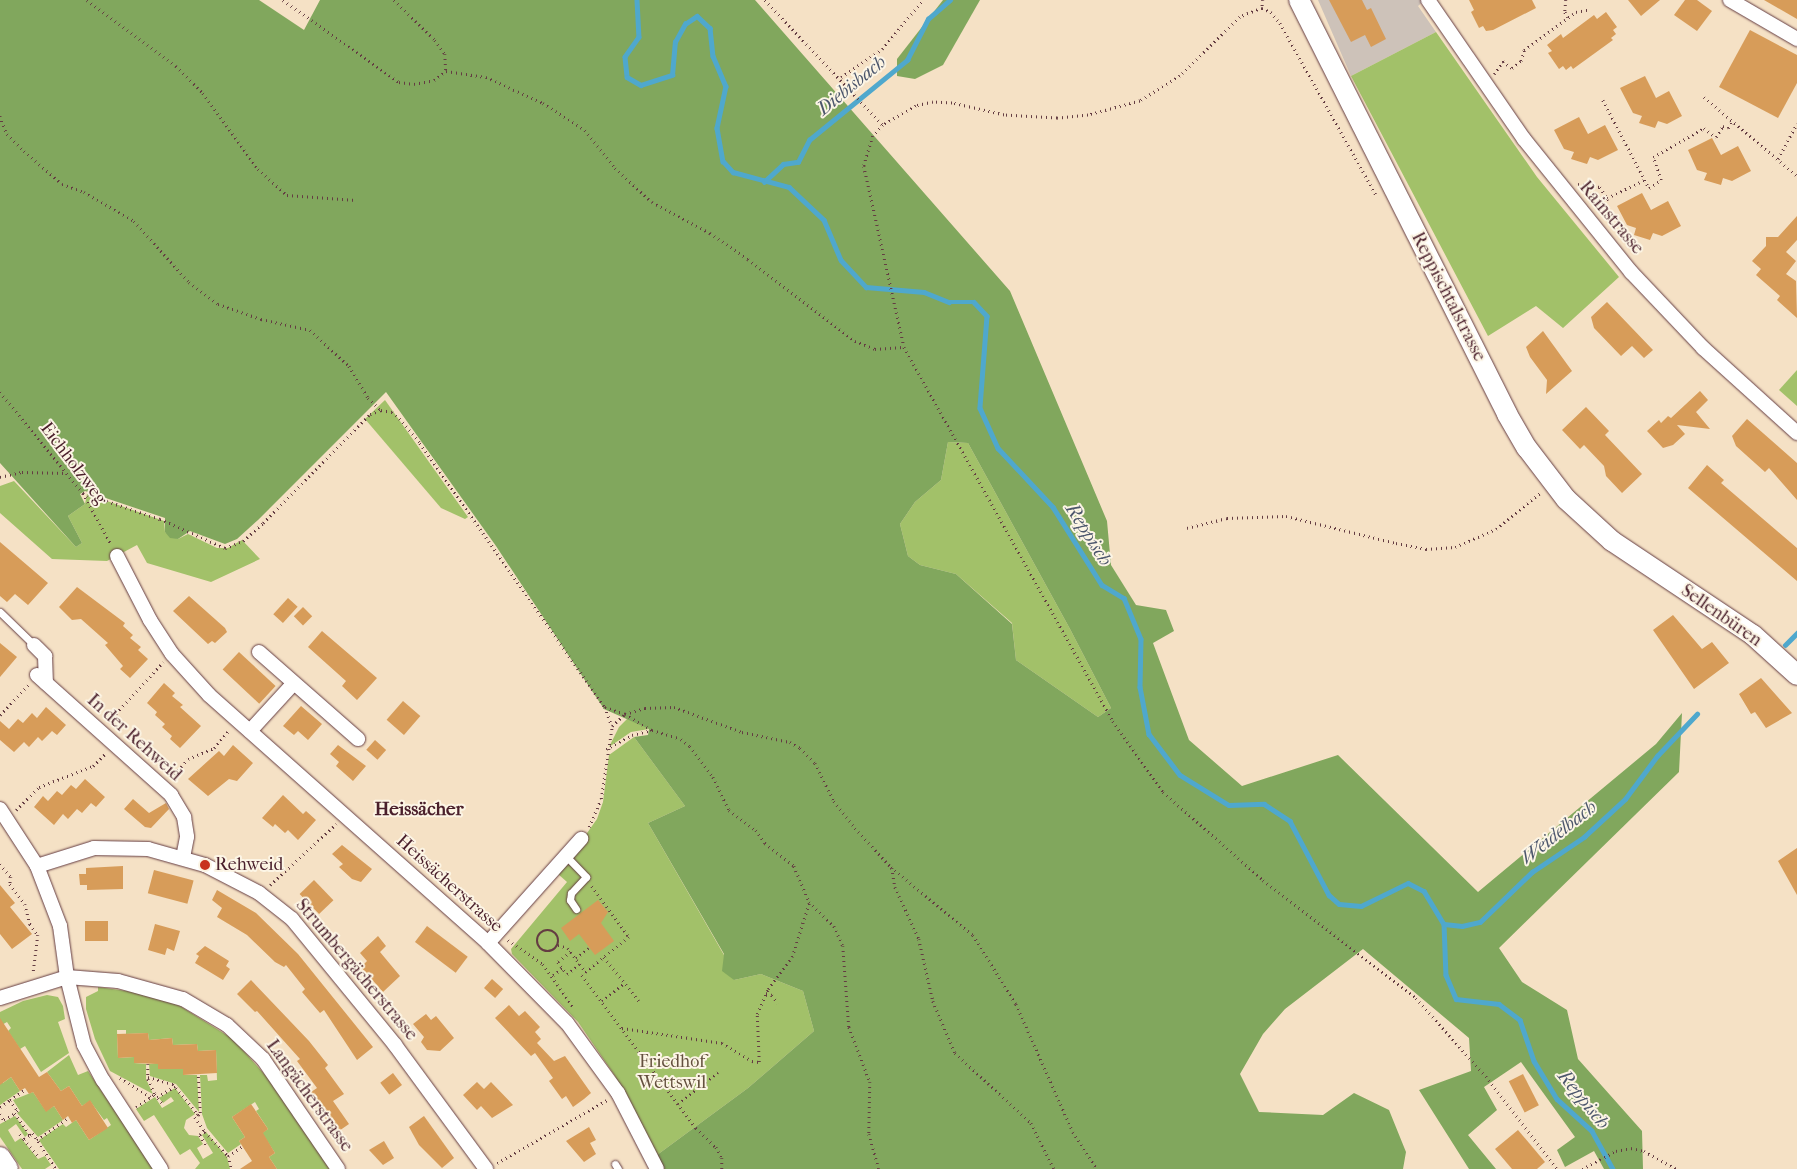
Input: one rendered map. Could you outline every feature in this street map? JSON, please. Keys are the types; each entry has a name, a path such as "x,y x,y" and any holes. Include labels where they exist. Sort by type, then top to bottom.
{"main road":[{"name":"Reppischtalstrasse","path":"1299,0 1507,414 1554,483 1586,518 1640,562"},
{"name":"Sellenbüren","path":"1640,562 1753,635 1797,675"},
{"path":"0,1157 8,1169"}],"street":[{"name":"Rainstrasse","path":"1428,0 1536,154 1631,272 1703,348 1797,433"},
{"path":"1730,0 1797,39"},
{"name":"Heissächerstrasse","path":"117,556 150,620 172,654 209,694 488,943 537,990 584,1044 618,1093 657,1169"},
{"path":"34,645 45,656 38,680"},
{"path":"259,652 293,684 358,739"},
{"name":"In der Rehweid","path":"38,680 171,796 184,817 187,837 183,857"},
{"path":"250,731 293,684"},
{"path":"0,809 37,866 60,926 67,977 84,1045 103,1080 161,1169"},
{"path":"488,943 499,933 581,839"},
{"name":"Strumbergächerstrasse","path":"37,866 77,851 112,847 148,849 183,857 240,881 292,919 492,1166"},
{"name":"Langächerstrasse","path":"0,998 67,977 118,980 183,999 227,1025 262,1059 338,1169"}],"lane":[{"path":"0,612 34,645"},
{"path":"566,856 586,877 571,893 570,900 576,909"}],"path":[{"path":"87,0 176,66 203,93 258,169 287,195 356,200"},
{"path":"283,0 399,82 414,84 434,80 446,71 486,77 543,103 585,130 615,168 652,202 740,254 855,341 875,350 904,347"},
{"path":"394,0 435,40 444,54 446,71"},
{"path":"765,0 848,84 883,125"},
{"path":"841,77 882,49 923,0"},
{"path":"1262,0 1262,8"},
{"path":"1566,0 1565,12 1568,17"},
{"path":"1378,198 1280,23 1271,12 1262,8 1240,17 1162,89 1114,109 1057,118 1026,117 933,102 916,106 883,125 873,136 864,166 904,347 1113,721 1163,792 1263,880 1416,998 1489,1080 1557,1169"},
{"path":"1503,61 1512,68 1521,61 1524,50 1568,17 1576,12 1591,9"},
{"path":"1704,97 1797,176"},
{"path":"1603,100 1648,188 1661,180 1653,157 1704,128 1716,137 1723,126 1728,128 1732,121"},
{"path":"0,116 7,134 24,152 62,184 84,192 134,221 190,282 218,304 261,319 310,330 349,366 359,386 381,410"},
{"path":"1778,160 1797,124"},
{"path":"1607,198 1644,180"},
{"path":"1587,185 1600,187 1607,198 1605,220"},
{"name":"Eichholzweg","path":"0,392 83,493 117,556"},
{"path":"83,493 160,519 225,548 243,541 263,523 370,414 381,410 392,412 414,436 605,707 612,726"},
{"path":"0,477 22,472 68,473"},
{"path":"1187,528 1226,518 1286,516 1411,546 1455,547 1496,529 1554,483"},
{"path":"106,724 163,662"},
{"path":"0,715 38,680"},
{"path":"605,707 625,714 652,730 681,739 690,746 713,777 729,810 756,830 765,843 794,866 809,902 834,926 843,946 846,1010 870,1082 869,1134 879,1169"},
{"path":"581,839 593,820 601,799 606,749 612,726 625,714 645,708 674,707 742,732 790,742 800,748 815,763 834,801 855,828 892,867 973,935 1016,1004 1074,1132 1097,1169"},
{"path":"170,779 188,759 214,748 231,728"},
{"path":"606,749 632,735 652,730"},
{"path":"16,810 39,787 93,766 102,756"},
{"path":"259,894 345,816"},
{"path":"0,864 11,877 10,884 25,904 30,924 38,935 33,975"},
{"path":"892,867 895,887 919,940 933,1001 955,1052 1031,1123 1054,1169"},
{"path":"586,877 629,936 582,975 696,1128 716,1147 722,1158 722,1169"},
{"path":"622,1028 722,1043 752,1061 759,1062 756,1018 766,993 792,957 809,902"},
{"path":"549,929 557,935 558,944 551,951 541,950 537,936 549,929"},
{"path":"499,933 543,964 554,976 577,1013"},
{"path":"558,944 571,952 586,972"},
{"path":"576,958 590,948"},
{"path":"571,952 558,962 567,974 580,964"},
{"path":"604,957 639,1001"},
{"path":"554,976 563,968"},
{"path":"602,1001 624,983"},
{"path":"766,993 778,1003"},
{"path":"148,1064 148,1077 156,1096 164,1105"},
{"path":"678,1104 718,1072"},
{"path":"198,1075 200,1113 195,1117 205,1132 228,1156 232,1169"},
{"path":"118,1077 151,1097"},
{"path":"148,1077 175,1086 198,1115"},
{"path":"137,1106 175,1086"},
{"path":"0,1106 26,1089"},
{"path":"0,1122 18,1111 10,1100"},
{"path":"492,1166 607,1100"},
{"path":"15,1113 30,1135"},
{"path":"0,1114 4,1120"},
{"path":"37,1140 69,1118"},
{"path":"205,1132 200,1135 206,1145"},
{"path":"24,1139 33,1133 56,1169"},
{"path":"20,1134 38,1156"},
{"path":"228,1156 242,1146"},
{"path":"1582,1169 1616,1150 1644,1150 1676,1169"}],"shaded area":[{"path":"1318,0 1425,0 1418,6 1436,32 1351,76"}],"green space":[{"path":"0,0 259,0 304,30 320,0 755,0 1010,291 1107,521 1111,565 1136,605 1166,610 1174,631 1153,643 1189,740 1242,786 1338,755 1478,892 1656,744 1682,713 1679,772 1499,948 1522,982 1567,1010 1578,1059 1642,1131 1643,1169 1604,1169 1594,1151 1565,1167 1557,1150 1575,1137 1521,1062 1484,1087 1497,1110 1468,1135 1496,1169 1469,1169 1419,1090 1471,1071 1469,1038 1363,949 1285,1009 1263,1034 1240,1074 1259,1112 1323,1115 1354,1093 1389,1110 1406,1152 1403,1169 664,1169 657,1155 748,1088 814,1031 803,991 761,974 734,980 722,971 724,954 648,823 685,806 634,737 648,735 649,729 604,709 496,546 386,392 258,520 237,539 225,544 190,531 178,539 170,538 165,532 165,518 85,491 80,494 85,504 68,516 82,543 76,547 0,463","holes":["948,442 968,443 1111,708 1098,717 1016,660 1012,624 956,574 920,565 908,556 900,524 915,502 941,480"]},
{"path":"943,0 980,0 943,65 915,79 897,76 897,59"},
{"path":"1436,32 1537,177 1619,277 1563,328 1536,306 1488,336 1351,76"},
{"path":"1797,370 1797,406 1779,390"},
{"path":"385,400 468,517 465,519 441,508 365,419"},
{"path":"948,442 968,443 1070,629 1111,708 1098,717 1016,660 1012,623 956,574 920,565 908,556 900,524 915,502 941,480"},
{"path":"14,481 76,547 82,543 68,516 85,504 87,494 164,521 165,532 178,539 188,534 217,548 228,548 242,540 260,559 211,582 147,563 137,545 107,561 52,559 0,513 0,486"},
{"path":"628,718 649,729 631,732 609,747 619,727"},
{"name":"Friedhof Wettswil","path":"634,737 685,806 648,823 724,955 734,980 761,974 803,991 814,1031 748,1088 657,1155 615,1076 578,1022 512,954 511,949 567,882 558,874 597,819 603,802 609,755"},
{"path":"98,987 148,994 180,1006 233,1039 267,1077 331,1169 277,1169 269,1157 275,1153 262,1133 268,1129 256,1111 259,1109 255,1102 232,1117 245,1137 239,1141 241,1144 228,1153 207,1128 202,1114 200,1075 207,1075 208,1081 217,1080 216,1050 198,1051 197,1044 173,1045 172,1038 149,1040 148,1033 126,1034 126,1030 117,1030 118,1058 134,1057 134,1063 146,1064 146,1079 153,1094 110,1071 95,1039 86,1009 86,997 98,991"},
{"path":"47,995 58,997 63,1006 65,1019 58,1022 69,1053 41,1072 25,1046 20,1049 8,1031 11,1028 7,1022 0,1026 0,1012 23,1001"},
{"path":"69,1055 78,1075 88,1071 154,1169 59,1169 39,1140 63,1124 66,1127 76,1120 89,1140 111,1125 107,1118 104,1120 90,1101 82,1106 69,1086 61,1091 47,1072"},
{"path":"158,1063 158,1068 183,1069 183,1075 197,1075 199,1112 176,1084 150,1076 149,1064"},
{"path":"11,1077 20,1091 0,1105 0,1079 3,1083"},
{"path":"175,1088 195,1114 186,1120 184,1128 189,1135 198,1136 203,1144 197,1148 203,1159 213,1153 202,1135 206,1132 227,1157 230,1169 195,1169 200,1163 190,1149 180,1155 154,1115 144,1121 136,1109 155,1097 162,1108 174,1101 171,1097 163,1103 159,1098"},
{"path":"33,1092 46,1111 54,1106 63,1120 38,1137 17,1113 20,1111 13,1100"},
{"path":"15,1116 28,1134 25,1137 16,1124 8,1130 15,1142 21,1138 38,1159 45,1156 51,1165 45,1169 22,1169 0,1137 0,1124"}],"building":[{"path":"1329,0 1362,0 1367,10 1371,8 1386,39 1371,47 1365,35 1351,42"},
{"path":"1469,0 1532,0 1536,8 1493,30 1486,31 1483,26 1479,28 1471,12 1474,10"},
{"path":"1628,0 1660,0 1641,16"},
{"path":"1685,0 1697,0 1712,11 1697,31 1674,15"},
{"path":"1764,0 1797,0 1797,19"},
{"path":"1606,12 1617,27 1613,30 1616,34 1611,38 1613,40 1573,69 1571,66 1566,70 1563,66 1559,69 1548,53 1552,51 1547,45 1561,34 1563,38 1594,15 1597,19"},
{"path":"1750,30 1797,55 1797,83 1778,118 1719,87"},
{"path":"1645,76 1656,98 1669,91 1682,116 1667,124 1658,121 1655,128 1639,123 1642,116 1633,113 1620,88"},
{"path":"1579,117 1588,134 1605,125 1618,150 1598,160 1590,157 1587,164 1571,159 1574,152 1564,149 1554,130"},
{"path":"1712,138 1721,155 1738,146 1751,171 1732,181 1723,178 1721,185 1704,180 1707,173 1697,170 1688,150"},
{"path":"1642,193 1651,210 1668,201 1681,226 1662,236 1653,233 1650,240 1634,235 1636,228 1627,225 1617,206"},
{"path":"1797,216 1797,240 1786,252 1796,261 1786,274 1796,281 1797,318 1777,300 1780,296 1756,275 1761,269 1752,261 1766,246 1766,237 1778,237"},
{"path":"1607,302 1653,350 1644,358 1632,346 1621,356 1594,328 1591,317"},
{"path":"1543,331 1572,371 1546,394 1547,380 1530,357 1526,347"},
{"path":"1700,391 1708,400 1696,412 1710,429 1677,425 1685,434 1673,445 1663,448 1647,431 1659,420 1661,423 1668,416 1671,418"},
{"path":"1586,407 1609,431 1605,435 1642,474 1622,493 1606,476 1604,466 1584,445 1580,449 1562,430"},
{"path":"1747,419 1797,463 1797,500 1769,468 1765,472 1736,446 1732,436"},
{"path":"1707,465 1724,480 1721,483 1797,548 1797,581 1688,488"},
{"path":"0,542 48,583 28,605 15,594 7,602 0,596"},
{"path":"77,587 125,623 123,626 133,635 130,638 141,647 138,650 148,659 130,678 120,669 123,666 105,645 108,643 81,619 72,620 59,607"},
{"path":"189,596 225,628 227,632 215,643 212,641 208,644 173,611"},
{"path":"288,598 298,607 283,623 273,614"},
{"path":"303,607 312,616 303,625 294,616"},
{"path":"1673,615 1702,649 1712,642 1729,663 1694,689 1653,630"},
{"path":"322,631 377,678 357,700 342,686 346,681 308,647"},
{"path":"0,643 17,657 0,677"},
{"path":"239,652 276,686 259,704 223,670"},
{"path":"1761,678 1792,713 1766,728 1755,712 1751,714 1739,694"},
{"path":"164,683 175,693 172,696 183,705 180,707 201,726 180,748 170,739 172,736 162,727 165,724 155,715 157,712 147,703"},
{"path":"403,701 420,716 404,735 387,720"},
{"path":"301,706 322,724 308,740 298,731 294,735 283,726"},
{"path":"46,707 66,725 57,735 52,731 42,741 38,737 29,747 24,742 14,752 0,740 0,721 9,729 18,719 23,723 32,713 37,718"},
{"path":"375,740 386,750 377,760 366,750"},
{"path":"233,745 253,763 237,781 229,779 208,796 188,779 219,751 224,756"},
{"path":"338,745 366,766 353,781 336,766 339,762 330,754"},
{"path":"85,779 105,797 96,807 91,803 82,813 77,809 68,819 63,814 54,825 34,807 43,796 48,801 57,791 62,795 71,785 76,789"},
{"path":"283,795 303,814 306,811 316,820 298,840 288,830 285,833 275,824 273,827 262,818"},
{"path":"133,799 149,813 166,803 169,809 151,828 145,827 124,809"},
{"path":"342,845 372,869 361,882 352,879 339,867 343,864 332,854"},
{"path":"1797,848 1797,895 1778,861"},
{"path":"123,866 123,889 87,890 87,885 80,885 79,874 86,874 86,868"},
{"path":"154,870 194,881 187,904 148,893"},
{"path":"314,880 333,900 319,914 300,894"},
{"path":"0,885 15,903 10,907 32,934 12,949 0,934"},
{"path":"217,890 256,913 298,954 373,1047 357,1060 324,1010 320,1013 302,992 305,989 286,965 284,967 275,962 247,935 217,917 222,908 212,900"},
{"path":"598,900 608,912 601,923 614,941 595,955 579,934 570,941 561,928"},
{"path":"85,921 108,921 108,941 85,941"},
{"path":"155,924 180,931 174,951 167,948 165,955 148,950"},
{"path":"427,926 468,957 456,973 415,942"},
{"path":"378,936 386,946 380,952 400,976 383,992 361,967 367,961 360,953"},
{"path":"205,946 229,961 226,966 230,969 223,980 195,963 199,956 196,954"},
{"path":"492,979 503,989 495,998 484,988"},
{"path":"251,980 309,1041 328,1065 325,1068 344,1094 333,1101 349,1124 336,1133 308,1094 317,1088 297,1061 300,1059 257,1011 255,1012 237,994"},
{"path":"509,1005 519,1016 525,1011 540,1027 535,1032 541,1039 537,1043 554,1061 565,1056 591,1093 573,1107 566,1096 562,1099 549,1081 553,1078 535,1053 531,1056 495,1018"},
{"path":"426,1014 431,1020 436,1016 454,1038 440,1051 427,1050 421,1042 424,1037 413,1024"},
{"path":"0,1018 39,1077 47,1072 61,1091 69,1086 82,1106 90,1100 108,1128 89,1140 76,1120 72,1123 68,1116 63,1120 54,1106 46,1112 33,1092 29,1094 25,1088 20,1091 11,1077 0,1085"},
{"path":"148,1033 149,1040 172,1038 173,1045 197,1044 198,1051 216,1050 217,1073 183,1075 183,1069 158,1069 158,1064 134,1063 134,1057 118,1058 117,1034"},
{"path":"393,1073 402,1085 389,1095 380,1083"},
{"path":"1523,1074 1539,1105 1525,1112 1509,1081"},
{"path":"477,1082 484,1089 491,1082 513,1105 492,1118 481,1106 477,1110 463,1095"},
{"path":"251,1104 268,1129 263,1133 275,1153 269,1157 277,1169 240,1169 252,1161 239,1141 245,1137 232,1117"},
{"path":"424,1116 454,1158 442,1168 419,1145 409,1127"},
{"path":"589,1127 596,1140 590,1143 596,1154 584,1162 566,1141"},
{"path":"1518,1130 1545,1162 1537,1169 1512,1169 1495,1149"},
{"path":"384,1141 394,1158 383,1165 369,1150"}],"waterway":[{"name":"Reppisch","path":"637,0 639,37 625,57 627,77 641,85 672,75 675,42 685,24 697,16 710,28 713,56 726,86 717,128 723,161 733,172 789,187 824,220 841,260 866,287 924,292 949,302 974,302 987,316 980,408 998,448 1053,507 1102,585 1124,598 1141,639 1140,687 1149,734 1180,775 1229,805 1264,804 1290,821 1329,895 1339,904 1361,906 1408,883 1424,891 1444,924 1446,975 1456,999 1499,1004 1520,1020 1534,1061 1557,1099 1592,1131 1613,1169"},
{"name":"Diebisbach","path":"764,182 783,164 798,162 809,140 907,60 928,19 950,0"},
{"name":"Weidelbach","path":"1785,645 1797,633"},
{"name":"Weidelbach","path":"1444,924 1462,926 1480,922 1532,872 1584,837 1625,799 1657,756 1697,714"}],"place":[{"name":"Rehweid","path":"205,865"}],"district":[{"name":"Heissächer","path":"419,810"}]}
